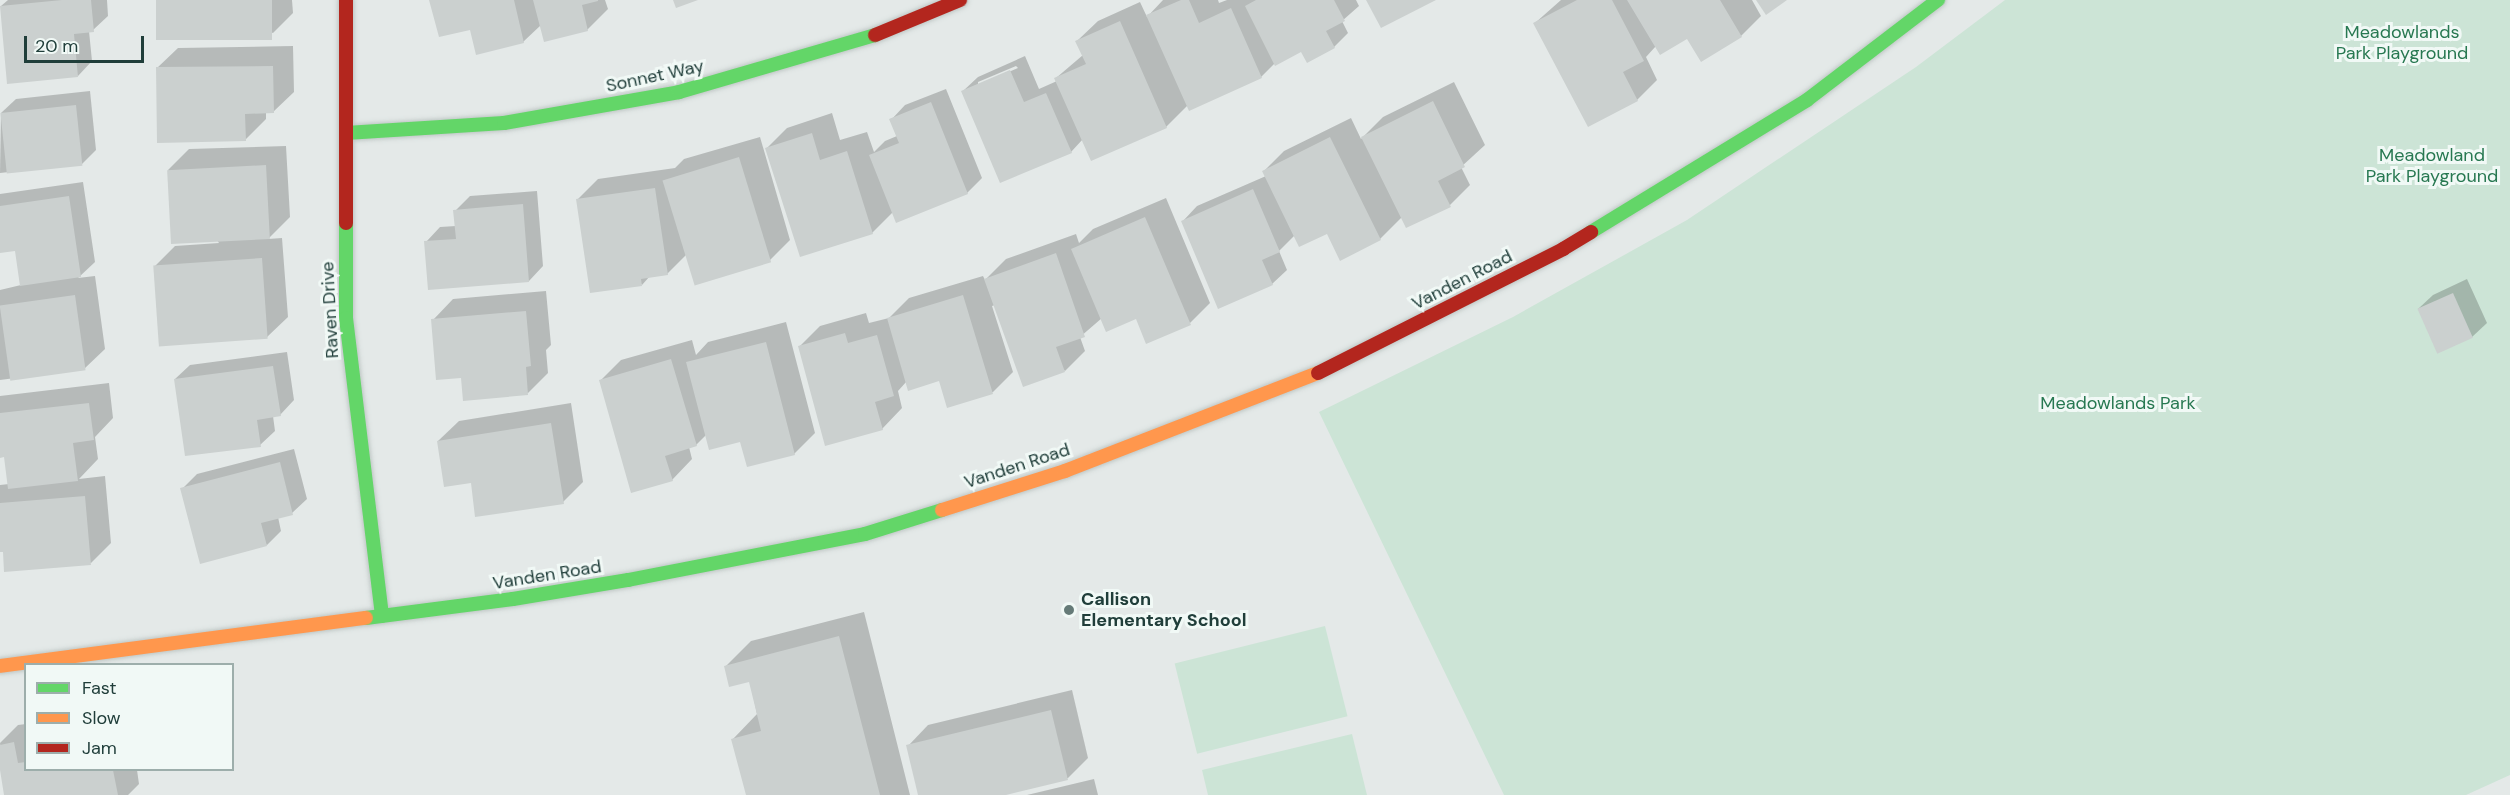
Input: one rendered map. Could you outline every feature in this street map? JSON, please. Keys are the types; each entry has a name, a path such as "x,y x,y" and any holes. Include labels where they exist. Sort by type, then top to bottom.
{"street":[{"name":"Raven Drive","path":"346,0 346,318 382,616"},
{"name":"Sonnet Way","path":"346,133 504,123 679,92 876,34 960,0"},
{"name":"Vanden Road","path":"0,666 382,616 628,580 865,534 1065,471 1307,378 1563,249 1807,100 1938,0"}],"green space":[{"name":"Meadowlands Park","path":"2005,0 2510,0 2510,775 2466,795 1504,795 1319,412 1513,317 1687,220 1916,67"},
{"path":"1325,626 1347,716 1197,754 1175,663"},
{"path":"1352,734 1367,795 1208,795 1202,770"}],"building":[{"path":"62,0 91,0 94,32 74,34 78,77 7,84 0,6"},
{"path":"156,0 272,0 272,40 156,40"},
{"path":"429,0 514,0 524,43 476,55 470,30 439,37"},
{"path":"533,0 598,1 582,5 588,31 544,42"},
{"path":"673,0 698,0 676,8"},
{"path":"1181,0 1189,0 1199,23 1231,8 1262,78 1189,111 1146,15"},
{"path":"1256,0 1334,0 1345,21 1326,31 1335,48 1307,63 1301,52 1275,66 1245,6"},
{"path":"1366,0 1436,0 1381,28"},
{"path":"1577,0 1612,0 1644,61 1623,72 1638,101 1588,127 1533,23"},
{"path":"1627,0 1720,0 1742,37 1701,62 1687,39 1660,55"},
{"path":"1756,0 1787,0 1766,15"},
{"path":"1120,21 1167,128 1091,161 1054,78 1086,64 1075,41"},
{"path":"273,66 274,113 245,114 246,141 157,143 156,67"},
{"path":"1010,70 1024,102 1046,93 1072,153 1000,183 961,91"},
{"path":"1433,101 1465,167 1438,181 1451,207 1406,228 1361,137"},
{"path":"931,102 968,194 896,223 869,155 899,143 889,119"},
{"path":"76,105 82,166 7,174 0,113"},
{"path":"812,133 820,160 847,151 873,234 800,257 765,148"},
{"path":"1330,137 1381,240 1340,261 1327,234 1299,247 1262,171"},
{"path":"739,157 771,262 695,286 662,180"},
{"path":"266,165 270,239 171,244 167,170"},
{"path":"655,188 668,275 641,279 642,286 590,293 576,199"},
{"path":"1253,189 1280,252 1262,260 1273,285 1218,309 1181,221"},
{"path":"69,196 81,277 20,286 15,251 0,253 0,206"},
{"path":"523,204 529,282 428,290 424,241 456,239 453,210"},
{"path":"1145,217 1191,325 1146,344 1136,319 1106,332 1071,249"},
{"path":"1056,253 1085,337 1056,347 1065,372 1023,387 984,279"},
{"path":"262,258 268,339 159,346 153,266"},
{"path":"2453,293 2473,338 2437,354 2417,309"},
{"path":"75,295 86,370 10,381 0,306"},
{"path":"963,295 993,394 947,408 939,381 908,391 887,318"},
{"path":"526,311 531,366 526,367 528,395 463,401 461,378 436,380 431,319"},
{"path":"845,333 848,343 877,335 894,396 875,402 883,430 825,446 798,346"},
{"path":"766,342 795,455 747,467 740,442 709,450 686,362"},
{"path":"671,359 697,446 665,456 673,481 631,493 599,380"},
{"path":"273,366 281,416 257,420 261,447 185,456 174,379"},
{"path":"89,403 94,440 73,443 78,481 8,489 4,457 0,458 0,413"},
{"path":"551,423 564,504 475,517 471,483 444,487 437,441"},
{"path":"280,462 293,515 261,523 267,546 200,564 180,488"},
{"path":"85,496 91,565 4,572 3,552 0,552 0,503"},
{"path":"839,636 880,795 746,795 731,739 761,731 749,682 729,687 724,666"},
{"path":"1051,710 1068,780 1006,795 918,795 906,745"},
{"path":"14,742 18,763 24,762 24,771 113,771 118,795 4,795 0,770 0,745"}],"traffic: fast":[{"path":"1591,232 1807,100 1938,0"},
{"path":"346,133 504,123 679,92 875,35"},
{"path":"346,223 346,318 382,616"},
{"path":"366,618 513,599 628,580 865,534 942,510"}],"traffic: slow":[{"path":"942,510 1065,471 1318,373"},
{"path":"0,666 366,618"}],"traffic: jam":[{"path":"346,0 346,223"},
{"path":"875,35 960,0"},
{"path":"1318,373 1563,249 1591,232"}],"place":[{"name":"Callison Elementary School","path":"1069,610"}],"park label":[{"name":"Meadowlands Park Playground","path":"2402,43"},
{"name":"Meadowland Park Playground","path":"2432,166"}]}
